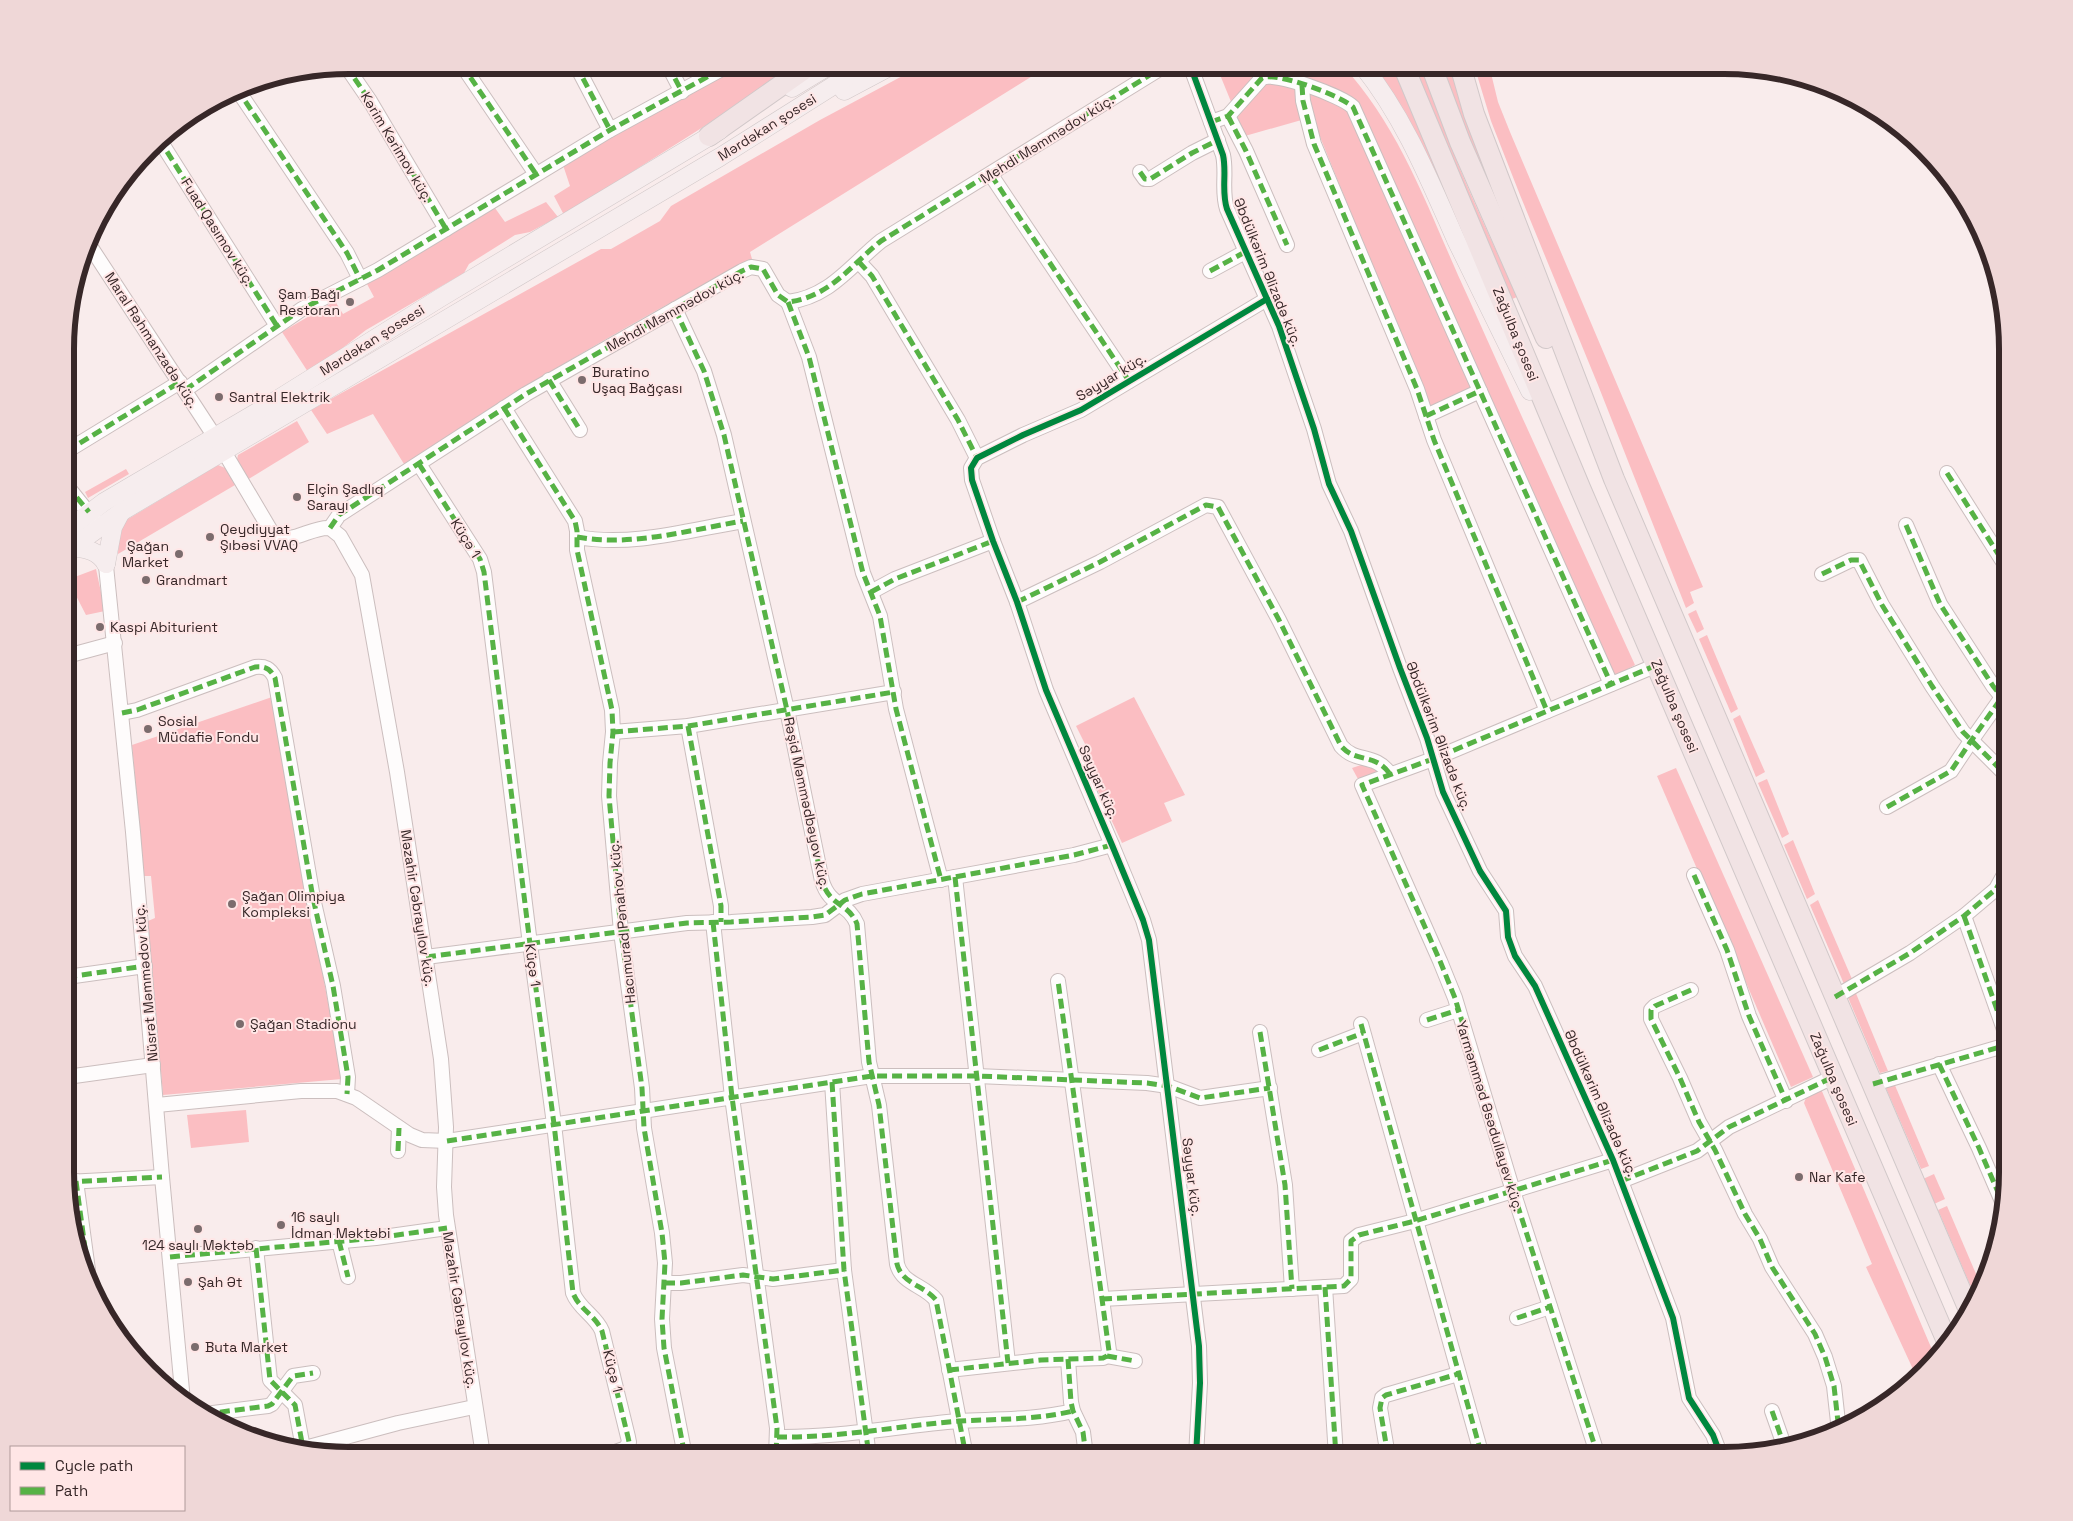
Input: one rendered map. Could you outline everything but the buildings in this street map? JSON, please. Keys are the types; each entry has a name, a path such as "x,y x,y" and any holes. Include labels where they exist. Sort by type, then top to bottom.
{"highway":[{"path":"709,136 797,74"},
{"name":"Zağulba şosesi","path":"1407,74 1581,490 1945,1336"},
{"path":"1434,74 1460,142 1568,388 1614,479"},
{"path":"1462,74 1474,114 1614,479 1966,1303"}],"main road":[{"name":"Mərdəkan şosesi","path":"656,169 815,74"},
{"name":"Mərdəkan şosesi","path":"667,188 852,74"},
{"path":"720,156 876,74"},
{"path":"1369,74 1393,109 1415,149 1481,291 1581,490"},
{"name":"Mərdəkan şossesi","path":"74,540 99,527 219,444 656,169"},
{"name":"Mərdəkan şossesi","path":"74,535 89,512 219,444 667,188"},
{"path":"106,564 113,527 121,512"},
{"path":"74,545 96,552 106,564"}],"street":[{"name":"Kərim Kərimov küç.","path":"351,74 370,101 446,229"},
{"path":"468,74 536,174"},
{"path":"581,74 610,130"},
{"path":"673,74 682,92"},
{"path":"74,447 182,386 318,300 360,279 446,229 610,130 713,74"},
{"name":"Mehdi Məmmədov küç.","path":"330,528 339,515 549,380 751,267 763,270 778,296 788,302 805,298 835,282 881,241 1152,74"},
{"name":"Əbdülkərim Əlizadə küç.","path":"1193,74 1218,140 1224,162 1224,200 1245,252 1279,326 1314,429 1329,484 1351,531 1427,738 1443,792 1480,871 1506,912 1508,937 1515,956 1535,986 1622,1181 1673,1318 1689,1398 1713,1435 1718,1447"},
{"path":"1211,122 1228,116 1262,78 1266,76 1279,77 1302,84 1341,98 1353,107 1611,684"},
{"path":"1302,84 1303,101 1314,144 1417,389 1434,440 1547,711"},
{"path":"241,96 347,254 360,279"},
{"path":"1228,116 1246,150 1287,245"},
{"path":"1140,172 1145,179 1150,179 1192,153 1218,140"},
{"name":"Fuad Qasımov küç.","path":"163,146 277,326"},
{"path":"991,174 1129,381"},
{"name":"Maral Rəhmanzadə küç.","path":"92,250 219,444"},
{"path":"1210,271 1245,252"},
{"path":"859,262 872,276 958,420 977,458"},
{"name":"Səyyar küç.","path":"1196,1447 1201,1366 1194,1292 1149,940 1112,845 1058,720 1017,602 993,541 971,473 973,462 977,458 1023,435 1082,410 1267,299"},
{"path":"788,302 809,357 856,548 883,628 896,709 948,878 977,1076 1008,1363"},
{"name":"Rəşid Məmmədbəyov küç.","path":"676,309 692,342 710,388 724,434 787,710 822,881 829,898 854,916 857,924 872,1076 879,1105 899,1269 906,1280 932,1295 936,1300 964,1447"},
{"path":"549,380 580,430"},
{"path":"1426,416 1480,391"},
{"name":"Hacımurad Pənahov küç.","path":"504,408 575,521 576,550 612,710 613,732 610,763 610,796 621,932 642,1088 644,1128 662,1233 665,1263 662,1319 664,1348 684,1447"},
{"path":"219,444 275,535 288,539 316,529 330,528"},
{"name":"Küçə 1","path":"419,464 480,559 484,572 554,1124 573,1293 576,1301 599,1324 602,1331 628,1437 626,1447"},
{"path":"1947,473 1999,555"},
{"path":"74,494 99,527"},
{"path":"1017,602 1100,562 1206,505 1218,507 1279,620 1341,746 1353,756 1380,763 1390,774 1433,759 1657,665"},
{"path":"577,537 595,540 640,539 743,520"},
{"path":"1906,525 1940,604 1993,686 1999,690"},
{"name":"Nüsrət Məmmədov küç.","path":"99,527 106,564 122,713 180,1389"},
{"name":"Məzahir Cəbrayılov küç.","path":"330,528 340,536 362,575 397,772 441,1059 447,1141 444,1187 448,1228 481,1447"},
{"path":"871,592 895,580 993,541"},
{"path":"1822,574 1851,560 1859,560 1882,605 1927,678 1971,741 1999,768"},
{"path":"74,654 115,643"},
{"path":"122,713 137,710 254,667 264,666 272,670 275,678 313,898 332,986 348,1077 347,1094"},
{"path":"613,732 688,726 894,692"},
{"path":"1887,807 1952,771 1999,701"},
{"path":"688,726 721,906 717,922 732,1097 776,1421 776,1447"},
{"name":"Yarməmməd Əsədullayev küç.","path":"1390,774 1362,785 1440,961 1458,1010 1513,1192 1595,1447"},
{"path":"426,957 687,923 812,917 825,914 845,900 862,894 1074,856 1112,845"},
{"path":"1694,875 1727,950 1749,1016 1786,1101"},
{"path":"1835,997 1910,953 1964,916 1996,889 1999,884"},
{"path":"1964,916 1999,1015"},
{"path":"74,976 145,966"},
{"path":"1058,981 1102,1299 1107,1356"},
{"path":"1691,990 1655,1006 1651,1010 1650,1019 1745,1214 1760,1239 1772,1267 1815,1334 1834,1386 1838,1422"},
{"path":"1427,1020 1458,1010"},
{"path":"1320,1050 1362,1028 1479,1447"},
{"path":"1260,1032 1285,1185 1292,1289"},
{"path":"1873,1084 1999,1047"},
{"path":"74,1076 153,1064"},
{"path":"1939,1064 1999,1194"},
{"path":"157,1106 308,1090 330,1090 347,1094 399,1128 422,1140 447,1141 872,1076 977,1076 1147,1083 1168,1086 1200,1098 1270,1088"},
{"path":"1622,1181 1690,1154 1710,1142 1729,1127 1833,1077"},
{"path":"832,1082 844,1270 869,1447"},
{"path":"398,1151 399,1128"},
{"path":"1102,1299 1194,1292 1344,1286 1352,1279 1350,1245 1351,1241 1355,1238 1513,1192 1613,1160"},
{"path":"74,1181 162,1177"},
{"path":"74,1194 84,1247"},
{"path":"170,1257 339,1241 448,1228"},
{"path":"339,1241 348,1278"},
{"path":"256,1248 269,1376 273,1384 295,1406 301,1443"},
{"path":"665,1283 681,1283 744,1275 773,1278 844,1270"},
{"path":"1325,1287 1335,1447"},
{"path":"1517,1318 1550,1307"},
{"path":"949,1370 1008,1363 1103,1358 1107,1356 1135,1361"},
{"path":"1068,1359 1072,1411 1083,1432 1085,1447"},
{"path":"216,1413 268,1406 272,1404 293,1376 313,1373"},
{"path":"1386,1447 1380,1408 1382,1398 1386,1395 1458,1374"},
{"path":"313,1445 398,1423 474,1407"},
{"path":"777,1438 821,1436 958,1422 1046,1416 1072,1411"},
{"path":"1772,1411 1783,1441"}],"shaded area":[{"path":"721,74 787,74 564,215 554,196 570,186 563,165"},
{"path":"906,74 1036,74 750,252 752,259 575,357 489,409 404,464 373,414 327,434 311,410 601,249 611,249 660,221 671,206 820,120"},
{"path":"1220,74 1350,74 1363,90 1399,146 1414,176 1635,665 1613,677 1482,384 1430,408 1312,117 1245,136"},
{"path":"1381,74 1397,74 1482,273 1394,95"},
{"path":"1415,74 1425,74 1454,154 1517,297 1512,299"},
{"path":"1445,74 1453,74 1528,275 1475,154"},
{"path":"1477,74 1491,74 1498,102 1510,132 1703,587 1690,592 1694,603 1686,608 1598,385 1491,121"},
{"path":"546,202 558,217 530,232 515,235 469,264 464,273 366,330 308,372 282,332 335,301 343,314 374,297 367,284 495,208 505,222"},
{"path":"297,421 309,442 247,480 236,464 238,455"},
{"path":"218,465 225,468 235,485 118,554 119,531 123,522"},
{"path":"126,469 129,474 88,498 85,492"},
{"path":"96,569 105,611 86,615 74,592 74,577"},
{"path":"1696,610 1704,629 1697,633 1688,614"},
{"path":"1707,635 1738,709 1731,713 1699,639"},
{"name":"Şağan Olimpiya Kompleksi","path":"272,697 342,1079 163,1095 148,921 155,918 151,876 144,876 132,745"},
{"path":"1134,697 1185,795 1164,803 1172,821 1122,843 1081,754 1088,750 1076,726"},
{"path":"1740,715 1765,772 1756,777 1733,719"},
{"path":"1367,763 1381,772 1358,779 1352,768"},
{"path":"1676,768 1813,1077 1791,1087 1657,776"},
{"path":"1767,779 1789,834 1782,838 1758,783"},
{"path":"1793,840 1815,894 1807,899 1784,845"},
{"path":"1818,900 1852,979 1844,984 1810,905"},
{"path":"1855,991 1888,1071 1880,1073 1847,995"},
{"path":"1894,1083 1929,1166 1921,1169 1885,1086"},
{"path":"1821,1089 1933,1352 1914,1372 1866,1267 1872,1264 1804,1103 1807,1095"},
{"path":"246,1110 249,1142 191,1148 187,1115"},
{"path":"1934,1174 1945,1199 1934,1204 1923,1179"},
{"path":"1947,1206 1978,1278 1972,1291 1938,1210"}],"marked path":[{"path":"351,74 370,101 446,229"},
{"path":"468,74 536,174"},
{"path":"581,74 610,130"},
{"path":"673,74 682,92"},
{"path":"185,390 302,309 378,270 610,130 713,74"},
{"path":"330,528 339,515 526,394 742,271 751,267 763,269 778,295 788,302 816,294 839,279 881,241 1151,74"},
{"path":"1211,122 1228,116 1262,78 1269,77 1294,81 1323,91 1353,107 1611,684"},
{"path":"1302,85 1303,101 1314,144 1417,389 1434,440 1547,711"},
{"path":"241,96 347,253 360,279"},
{"path":"1228,116 1246,151 1287,245"},
{"path":"1140,172 1145,179 1150,179 1192,153 1218,140"},
{"path":"163,146 277,326"},
{"path":"991,175 1129,381"},
{"path":"1210,271 1245,252"},
{"path":"859,262 872,276 958,420 977,458"},
{"path":"788,302 809,357 863,573 880,616 896,709 941,880"},
{"path":"675,309 704,371 724,435 787,710 822,881 830,896 849,912 857,924 869,1062 879,1105 897,1264 908,1280 926,1291 936,1300 964,1447"},
{"path":"549,380 580,430"},
{"path":"74,447 180,382"},
{"path":"1426,416 1480,391"},
{"path":"504,408 575,521 577,550 612,710 613,732 609,796 621,932 642,1088 644,1128 662,1233 665,1263 662,1319 664,1348 683,1447"},
{"path":"419,464 480,559 484,572 554,1124 573,1293 579,1304 596,1321 602,1331 629,1442 626,1447"},
{"path":"1947,473 1999,555"},
{"path":"74,494 89,512"},
{"path":"1017,602 1100,562 1206,505 1218,507 1279,620 1341,746 1353,755 1378,763 1390,774"},
{"path":"577,537 598,540 639,539 743,521"},
{"path":"1906,525 1940,604 1999,693"},
{"path":"871,592 895,579 993,541"},
{"path":"1822,574 1851,560 1859,560 1882,605 1932,686 1963,732 1999,768"},
{"path":"1595,1447 1513,1191 1455,998 1362,785 1433,759 1657,665"},
{"path":"122,713 137,710 255,667 267,668 275,678 313,898 333,986 348,1077 347,1094"},
{"path":"613,732 688,726 894,692"},
{"path":"1887,807 1951,771 1999,701"},
{"path":"688,726 721,906 721,922"},
{"path":"426,957 687,923 731,922 825,915 845,900 862,894 1074,855 1112,845"},
{"path":"1694,875 1727,950 1749,1016 1786,1101"},
{"path":"955,877 1008,1363"},
{"path":"1835,997 1910,953 1964,916 1996,889 1999,884"},
{"path":"1964,916 1999,1015"},
{"path":"713,922 732,1097 777,1428 776,1447"},
{"path":"74,976 145,966"},
{"path":"949,1370 1041,1360 1103,1358 1107,1356 1109,1351 1058,981"},
{"path":"1691,990 1655,1006 1651,1010 1651,1019 1699,1122 1715,1150 1745,1214 1760,1239 1772,1267 1815,1334 1834,1386 1838,1422"},
{"path":"1427,1020 1458,1010"},
{"path":"1361,1024 1479,1447"},
{"path":"1260,1032 1285,1185 1292,1289"},
{"path":"1319,1050 1363,1033"},
{"path":"1873,1084 1999,1047"},
{"path":"1939,1064 1999,1194"},
{"path":"447,1141 872,1076 977,1076 1147,1083 1168,1086 1200,1098 1270,1088"},
{"path":"1621,1181 1697,1151 1729,1127 1833,1077"},
{"path":"832,1082 844,1270 868,1447"},
{"path":"398,1151 399,1128"},
{"path":"1102,1299 1344,1286 1351,1279 1351,1241 1359,1235 1415,1221 1613,1160"},
{"path":"74,1182 162,1177"},
{"path":"76,1181 86,1253"},
{"path":"170,1257 376,1238 447,1228"},
{"path":"339,1241 348,1277"},
{"path":"256,1248 270,1380 295,1405 302,1443"},
{"path":"665,1283 681,1283 743,1275 773,1279 844,1270"},
{"path":"1325,1287 1335,1447"},
{"path":"1517,1318 1550,1307"},
{"path":"1107,1356 1135,1361"},
{"path":"1068,1359 1071,1402 1083,1432 1085,1447"},
{"path":"216,1413 268,1406 272,1404 293,1376 313,1373"},
{"path":"1386,1447 1380,1408 1382,1398 1386,1395 1458,1374"},
{"path":"777,1437 823,1436 959,1421 1031,1418 1073,1411"},
{"path":"1772,1411 1783,1441"}],"cycle path":[{"path":"1193,74 1223,155 1224,196 1227,209 1279,326 1314,429 1329,484 1351,531 1427,738 1443,792 1480,871 1506,911 1508,937 1515,956 1535,986 1613,1160 1673,1318 1689,1398 1713,1435 1718,1447"},
{"path":"1196,1447 1200,1383 1199,1346 1149,940 1143,920 1046,690 1017,602 972,480 971,468 977,458 1023,435 1081,410 1267,299"}],"place":[{"name":"Şam Bağı Restoran","path":"350,302"},
{"name":"Buratino Uşaq Bağçası","path":"582,380"},
{"name":"Santral Elektrik","path":"219,397"},
{"name":"Elçin Şadlıq Sarayı","path":"297,497"},
{"name":"Qeydiyyat Şıbəsi VVAQ","path":"210,537"},
{"name":"Şağan Market","path":"179,554"},
{"name":"Grandmart","path":"146,580"},
{"name":"Kaspi Abiturient","path":"100,627"},
{"name":"Sosial Müdafiə Fondu","path":"148,729"},
{"name":"Şağan Olimpiya Kompleksi","path":"232,904"},
{"name":"Şağan Stadionu","path":"240,1024"},
{"name":"Nar Kafe","path":"1799,1177"},
{"name":"16 saylı İdman Məktəbi","path":"281,1225"},
{"name":"124 saylı Məktəb","path":"198,1229"},
{"name":"Şah Ət","path":"188,1282"},
{"name":"Buta Market","path":"195,1347"}]}
